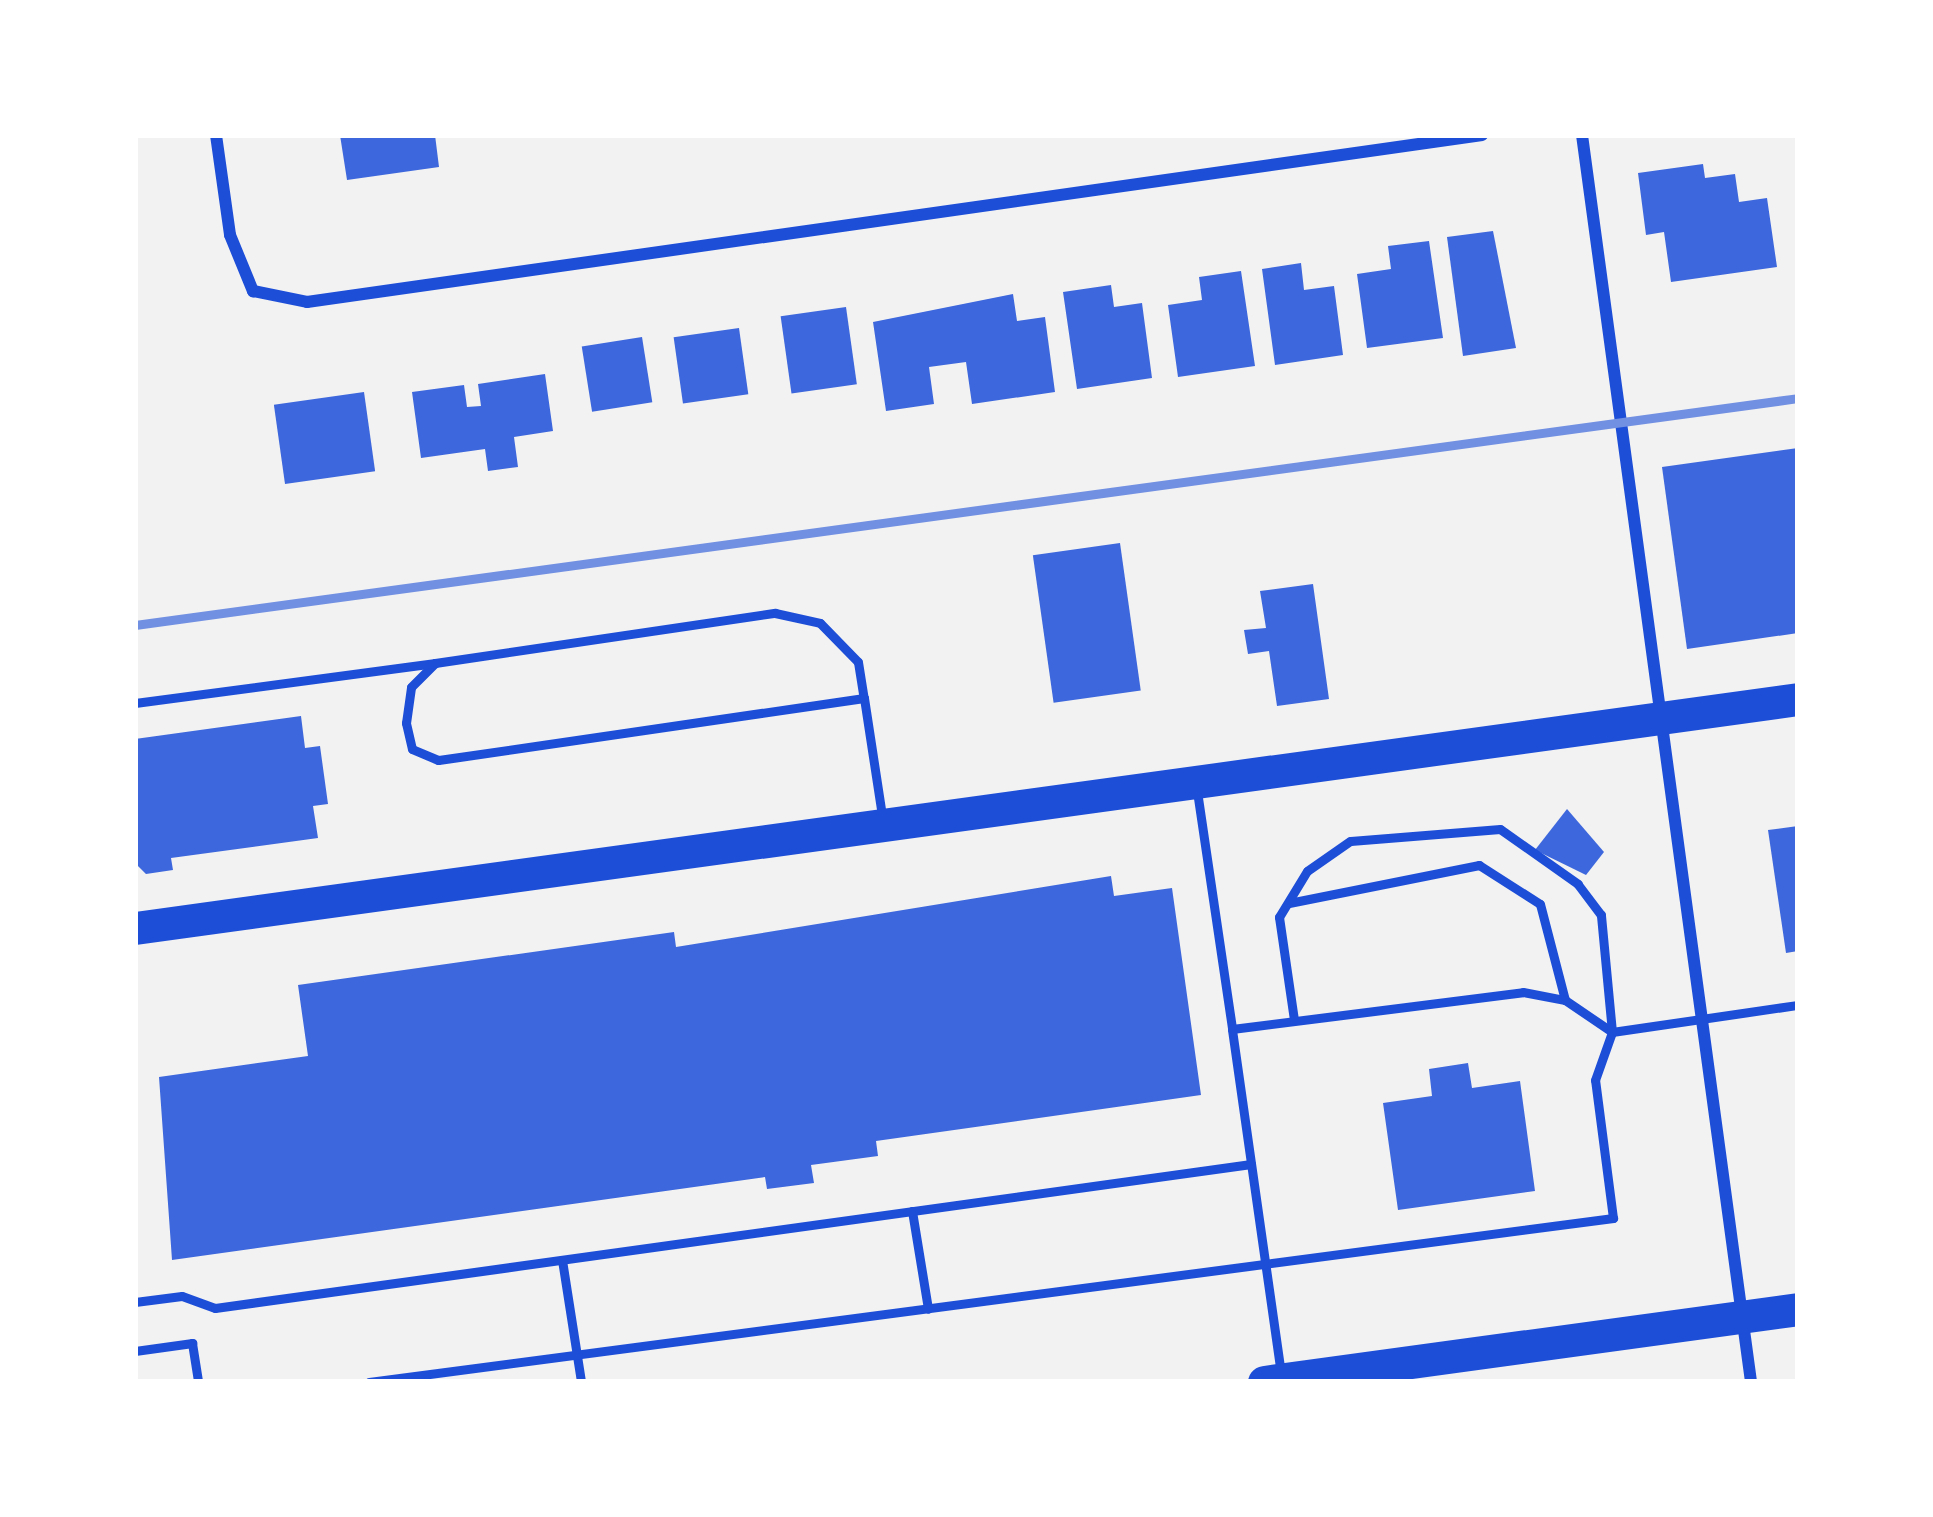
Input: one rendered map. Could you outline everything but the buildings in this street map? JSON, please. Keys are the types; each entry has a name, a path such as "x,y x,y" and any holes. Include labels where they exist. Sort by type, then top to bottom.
{"highway":[{"path":"135,928 883,821 1798,699"},
{"path":"1273,1381 1798,1309"}],"street":[{"path":"216,135 230,235 253,291 307,302 1482,135"},
{"path":"1582,135 1751,1382"}],"lane":[{"path":"135,703 775,613 820,622 858,662 883,821"},
{"path":"435,663 411,687 406,723 412,749 438,760 864,698"},
{"path":"1196,779 1265,1266 1273,1381"},
{"path":"369,1382 1613,1218 1594,1080 1612,1032 1594,901 1500,829 1350,841 1307,871 1279,917 1294,1020"},
{"path":"1289,903 1479,865 1540,904 1565,1000"},
{"path":"1232,1029 1523,992 1565,1000 1612,1032 1798,1005"},
{"path":"135,1302 182,1296 215,1308 1251,1163"},
{"path":"912,1211 928,1310"},
{"path":"562,1260 581,1382"},
{"path":"135,1351 191,1342 198,1382"}],"railway":[{"path":"135,625 1798,398"}]}
